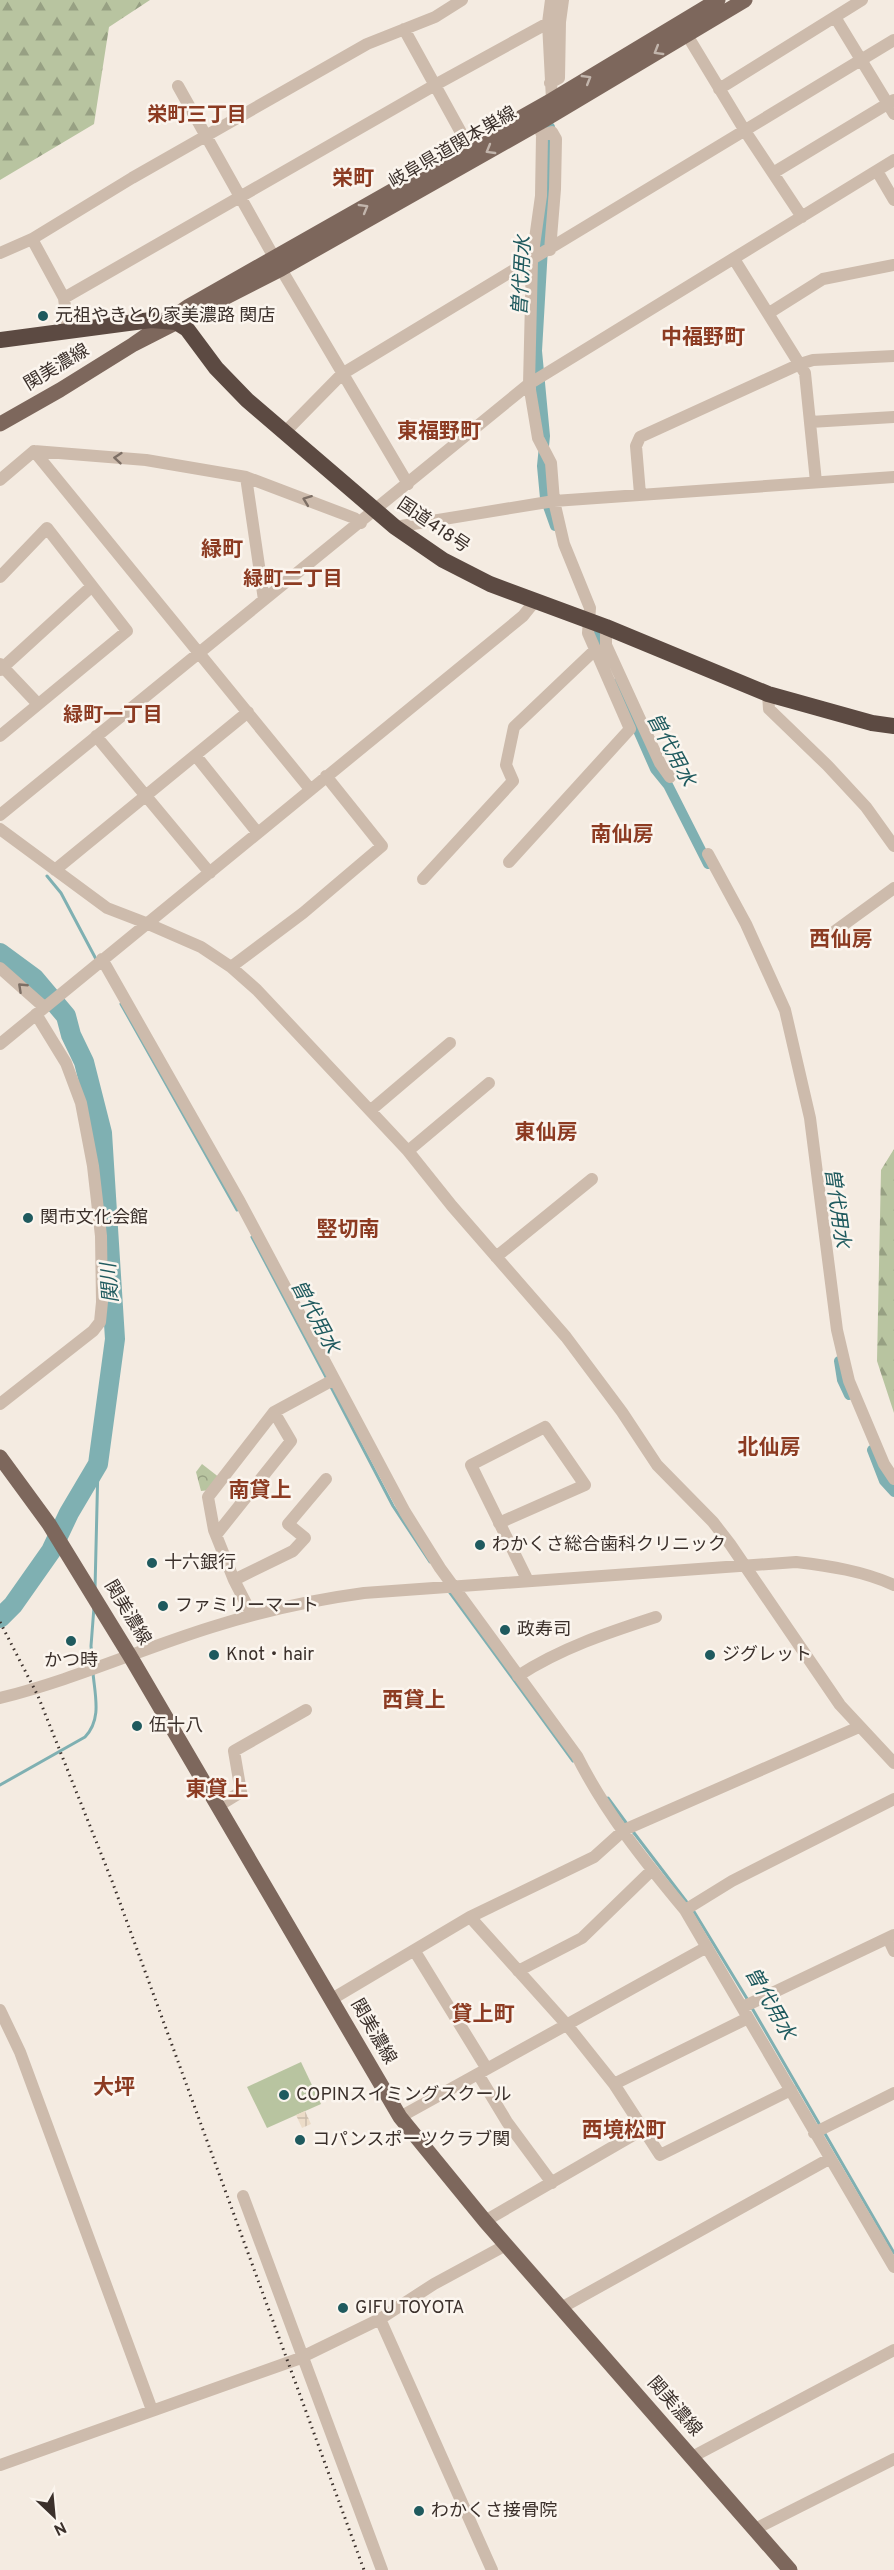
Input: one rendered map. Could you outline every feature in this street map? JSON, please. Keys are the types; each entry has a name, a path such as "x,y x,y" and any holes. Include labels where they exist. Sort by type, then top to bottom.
{"highway":[{"path":"0,340 172,321"},
{"name":"国道418号","path":"172,321 187,328 216,368 248,400 395,527 444,560 490,584 606,627 768,693 872,723 894,726"}],"main road":[{"name":"岐阜県道関本巣線","path":"278,264 717,0"},
{"name":"岐阜県道関本巣線","path":"172,321 540,129 745,0"},
{"name":"関美濃線","path":"0,424 172,321"},
{"name":"関美濃線","path":"0,1457 49,1524 90,1588 400,2116 485,2221 790,2570"}],"street":[{"path":"0,253 32,239 368,44 435,17 462,0"},
{"path":"551,0 548,23 552,100"},
{"path":"550,83 559,78 560,22 563,0"},
{"path":"719,89 862,0"},
{"path":"773,173 892,106 835,17"},
{"path":"64,298 435,85 548,23"},
{"path":"404,29 470,147"},
{"path":"687,35 745,131 802,217"},
{"path":"285,432 342,374 894,40"},
{"path":"178,86 278,264 408,484"},
{"path":"509,862 630,729 588,633 590,608 564,544 554,501 551,463 538,438 529,384 532,260 541,196 540,129 552,132 556,139 555,189 549,250"},
{"path":"0,815 529,384 894,160"},
{"path":"877,171 894,200"},
{"path":"32,239 64,298 68,331"},
{"path":"734,259 805,373 816,482"},
{"path":"769,313 823,279 894,265"},
{"path":"640,494 636,446 640,437 800,364 813,360 894,356"},
{"path":"810,422 894,417"},
{"path":"0,480 34,451 146,460 246,477 354,518 361,523"},
{"path":"34,451 310,789"},
{"path":"246,477 264,600"},
{"path":"395,527 554,501 894,477"},
{"path":"0,577 47,528 127,631 37,703 0,736"},
{"path":"37,703 1,667 91,587"},
{"path":"0,1044 146,922 210,873 257,832 524,616 535,601"},
{"path":"606,627 606,645 660,763 670,777"},
{"path":"423,879 513,781 506,765 514,727 595,650"},
{"path":"768,693 769,709 827,765 866,807 894,846"},
{"path":"55,870 248,712"},
{"path":"96,736 210,873"},
{"path":"195,756 257,832"},
{"path":"231,967 303,913 382,846 326,776"},
{"path":"0,829 107,908 146,922 201,947 231,967 257,990 408,1151 566,1337 622,1412 657,1465 713,1522 840,1705 894,1763"},
{"path":"708,854 746,924 786,1010 810,1118 837,1330 844,1361 853,1391 884,1464 894,1479"},
{"path":"835,931 894,888"},
{"path":"102,959 240,1202 405,1512 440,1568 577,1756 594,1789 652,1870 685,1910 894,2267"},
{"path":"0,968 40,1011 66,1063 81,1103 93,1166 101,1236 102,1302 100,1322 93,1331 0,1404"},
{"path":"371,1110 450,1043"},
{"path":"408,1151 489,1083"},
{"path":"496,1257 592,1179"},
{"path":"252,1615 234,1580 216,1534 208,1497 274,1412 333,1380"},
{"path":"216,1534 291,1441 274,1412"},
{"path":"499,1523 585,1485 545,1427 471,1465 499,1523 528,1581"},
{"path":"234,1580 293,1551 305,1538 288,1524 326,1479"},
{"path":"0,1698 35,1690 252,1615 314,1600 454,1586 796,1562 828,1565 878,1578 894,1585"},
{"path":"518,1676 543,1660 580,1642 656,1617"},
{"path":"218,1806 241,1792 234,1751 306,1710"},
{"path":"332,1999 470,1917 594,1857 624,1830 859,1727"},
{"path":"685,1910 732,1881 894,1799"},
{"path":"518,1971 582,1938 652,1870"},
{"path":"470,1917 567,2025 614,2084 660,2155 791,2090"},
{"path":"614,2084 891,1936 894,1951"},
{"path":"400,2116 707,1947"},
{"path":"414,1950 482,2071 507,2122 552,2183"},
{"path":"0,2010 20,2052 152,2410"},
{"path":"814,2133 894,2093"},
{"path":"485,2221 642,2130"},
{"path":"561,2308 829,2159"},
{"path":"243,2196 382,2570"},
{"path":"0,2466 304,2356 380,2319 434,2284 506,2245"},
{"path":"380,2319 492,2570"},
{"path":"692,2457 894,2350"},
{"path":"755,2529 894,2459"}],"green space":[{"path":"0,0 150,0 109,27 94,124 0,180"},
{"path":"894,1149 894,1413 877,1361 881,1170"},
{"path":"202,1464 220,1478 210,1490 201,1491 196,1472"},
{"name":"COPINスイミングスクール","path":"301,2062 321,2104 267,2128 247,2087"}],"shaded area":[{"path":"305,2111 311,2124 302,2128 296,2115"}],"waterway":[{"name":"曽代用水","path":"550,127 537,351 545,436 542,466 545,498 555,526"},
{"name":"曽代用水","path":"591,619 605,655"},
{"name":"曽代用水","path":"617,683 655,769 668,785 708,864"},
{"name":"曽代用水","path":"47,876 61,893 97,961"},
{"name":"関川","path":"0,953 34,978 66,1016 71,1035 84,1062 102,1133 115,1339 98,1464 69,1513 51,1551 13,1605 0,1618"},
{"name":"曽代用水","path":"121,1004 237,1210"},
{"name":"曽代用水","path":"252,1237 327,1379"},
{"name":"曽代用水","path":"839,1361 842,1380 849,1395"},
{"name":"曽代用水","path":"330,1385 393,1506 430,1562"},
{"name":"曽代用水","path":"872,1450 884,1481 894,1492"},
{"path":"95,1589 98,1464"},
{"name":"曽代用水","path":"448,1590 573,1761"},
{"path":"93,1666 91,1646 94,1607"},
{"path":"0,1785 85,1737 96,1715 93,1673"},
{"name":"曽代用水","path":"608,1798 627,1824"},
{"name":"曽代用水","path":"631,1829 689,1905"},
{"name":"曽代用水","path":"693,1910 749,2002"},
{"name":"曽代用水","path":"752,2008 821,2127"},
{"name":"曽代用水","path":"824,2132 894,2253"}],"railway":[{"path":"0,1622 38,1696 112,1881 364,2570"}],"place":[{"name":"元祖やきとり家美濃路 関店","path":"43,316"},
{"name":"関市文化会館","path":"28,1218"},
{"name":"わかくさ総合歯科クリニック","path":"480,1545"},
{"name":"十六銀行","path":"152,1563"},
{"name":"ファミリーマート","path":"163,1606"},
{"name":"政寿司","path":"505,1630"},
{"name":"かつ時","path":"71,1641"},
{"name":"Knot・hair","path":"214,1655"},
{"name":"ジグレット","path":"710,1655"},
{"name":"伍十八","path":"137,1726"},
{"name":"COPINスイミングスクール","path":"284,2095"},
{"name":"コパンスポーツクラブ関","path":"300,2140"},
{"name":"GIFU TOYOTA","path":"343,2308"},
{"name":"わかくさ接骨院","path":"419,2511"}],"district":[{"name":"栄町三丁目","path":"197,116"},
{"name":"栄町","path":"353,179"},
{"name":"中福野町","path":"703,338"},
{"name":"東福野町","path":"439,432"},
{"name":"緑町","path":"222,550"},
{"name":"緑町二丁目","path":"293,580"},
{"name":"緑町一丁目","path":"113,716"},
{"name":"南仙房","path":"622,835"},
{"name":"西仙房","path":"841,940"},
{"name":"東仙房","path":"546,1133"},
{"name":"竪切南","path":"348,1230"},
{"name":"北仙房","path":"769,1448"},
{"name":"南貸上","path":"260,1491"},
{"name":"西貸上","path":"414,1701"},
{"name":"東貸上","path":"217,1790"},
{"name":"貸上町","path":"483,2015"},
{"name":"大坪","path":"114,2088"},
{"name":"西境松町","path":"624,2131"}]}
